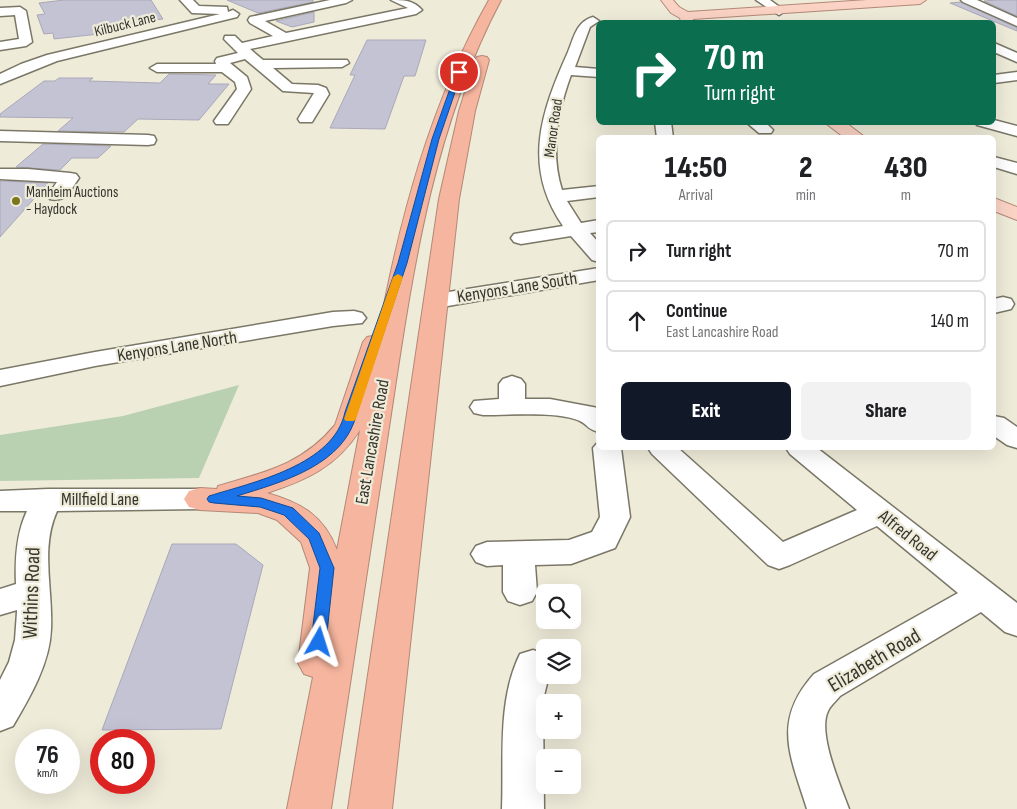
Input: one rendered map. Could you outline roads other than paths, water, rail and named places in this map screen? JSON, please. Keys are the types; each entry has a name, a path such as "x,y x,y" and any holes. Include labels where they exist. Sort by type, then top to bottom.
{"highway":[{"name":"East Lancashire Road","path":"309,809 402,263 420,191 452,90 466,54 495,0"},
{"path":"370,809 449,199 460,139 473,85 486,48 511,0"},
{"path":"207,499 284,477 306,467 337,442 348,426 351,412 402,263"},
{"path":"207,499 261,502 288,512 315,536 327,568 301,809"}],"main road":[{"path":"667,0 686,19 920,0"},
{"path":"837,125 853,135"},
{"path":"996,205 1017,214"}],"street":[{"path":"216,0 233,10"},
{"path":"224,68 222,61 244,50 286,38 416,10 411,5 396,0"},
{"path":"762,0 779,10"},
{"path":"967,0 1017,22"},
{"name":"Kilbuck Lane","path":"0,80 26,67 52,58 206,20 233,10"},
{"path":"0,12 20,11 26,42 0,46"},
{"path":"206,20 288,88 318,89 322,94 306,119"},
{"name":"Manor Road","path":"593,21 585,25 584,49 566,71 554,105 548,141 548,172 555,197 562,210 596,252"},
{"path":"996,40 1017,58"},
{"name":"Kilbuck Lane","path":"0,51 12,55 52,58"},
{"path":"260,64 342,63"},
{"path":"157,68 224,68 242,80 244,89 222,121"},
{"path":"566,71 596,73"},
{"path":"996,79 1017,76"},
{"path":"994,125 1017,131"},
{"path":"0,136 148,140"},
{"path":"0,174 28,174 70,178 57,195"},
{"path":"555,197 596,191"},
{"path":"521,238 596,226"},
{"name":"Kenyons Lane South","path":"436,300 596,274"},
{"name":"Kenyons Lane North","path":"0,378 333,319 354,318"},
{"path":"483,407 512,396 550,407 589,414 596,421"},
{"path":"996,425 1017,439"},
{"path":"486,554 571,552 604,540 615,517 607,450"},
{"path":"664,450 779,557 880,512"},
{"name":"Alfred Road","path":"802,450 1017,622"},
{"name":"Millfield Lane","path":"0,501 48,499 207,499"},
{"name":"Withins Road","path":"0,714 10,698 29,653 34,631 32,593 34,532 40,513 48,499"},
{"path":"518,553 520,592"},
{"path":"0,602 32,593"},
{"name":"Elizabeth Road","path":"828,809 809,748 807,723 812,703 827,685 983,595"},
{"path":"523,809 524,700 533,665"}],"lane":[{"path":"186,0 196,10 233,10"},
{"path":"280,2 298,0"},
{"path":"286,38 254,20 346,0"}],"place":[{"name":"Manheim Auctions - Haydock","path":"16,201"}]}
